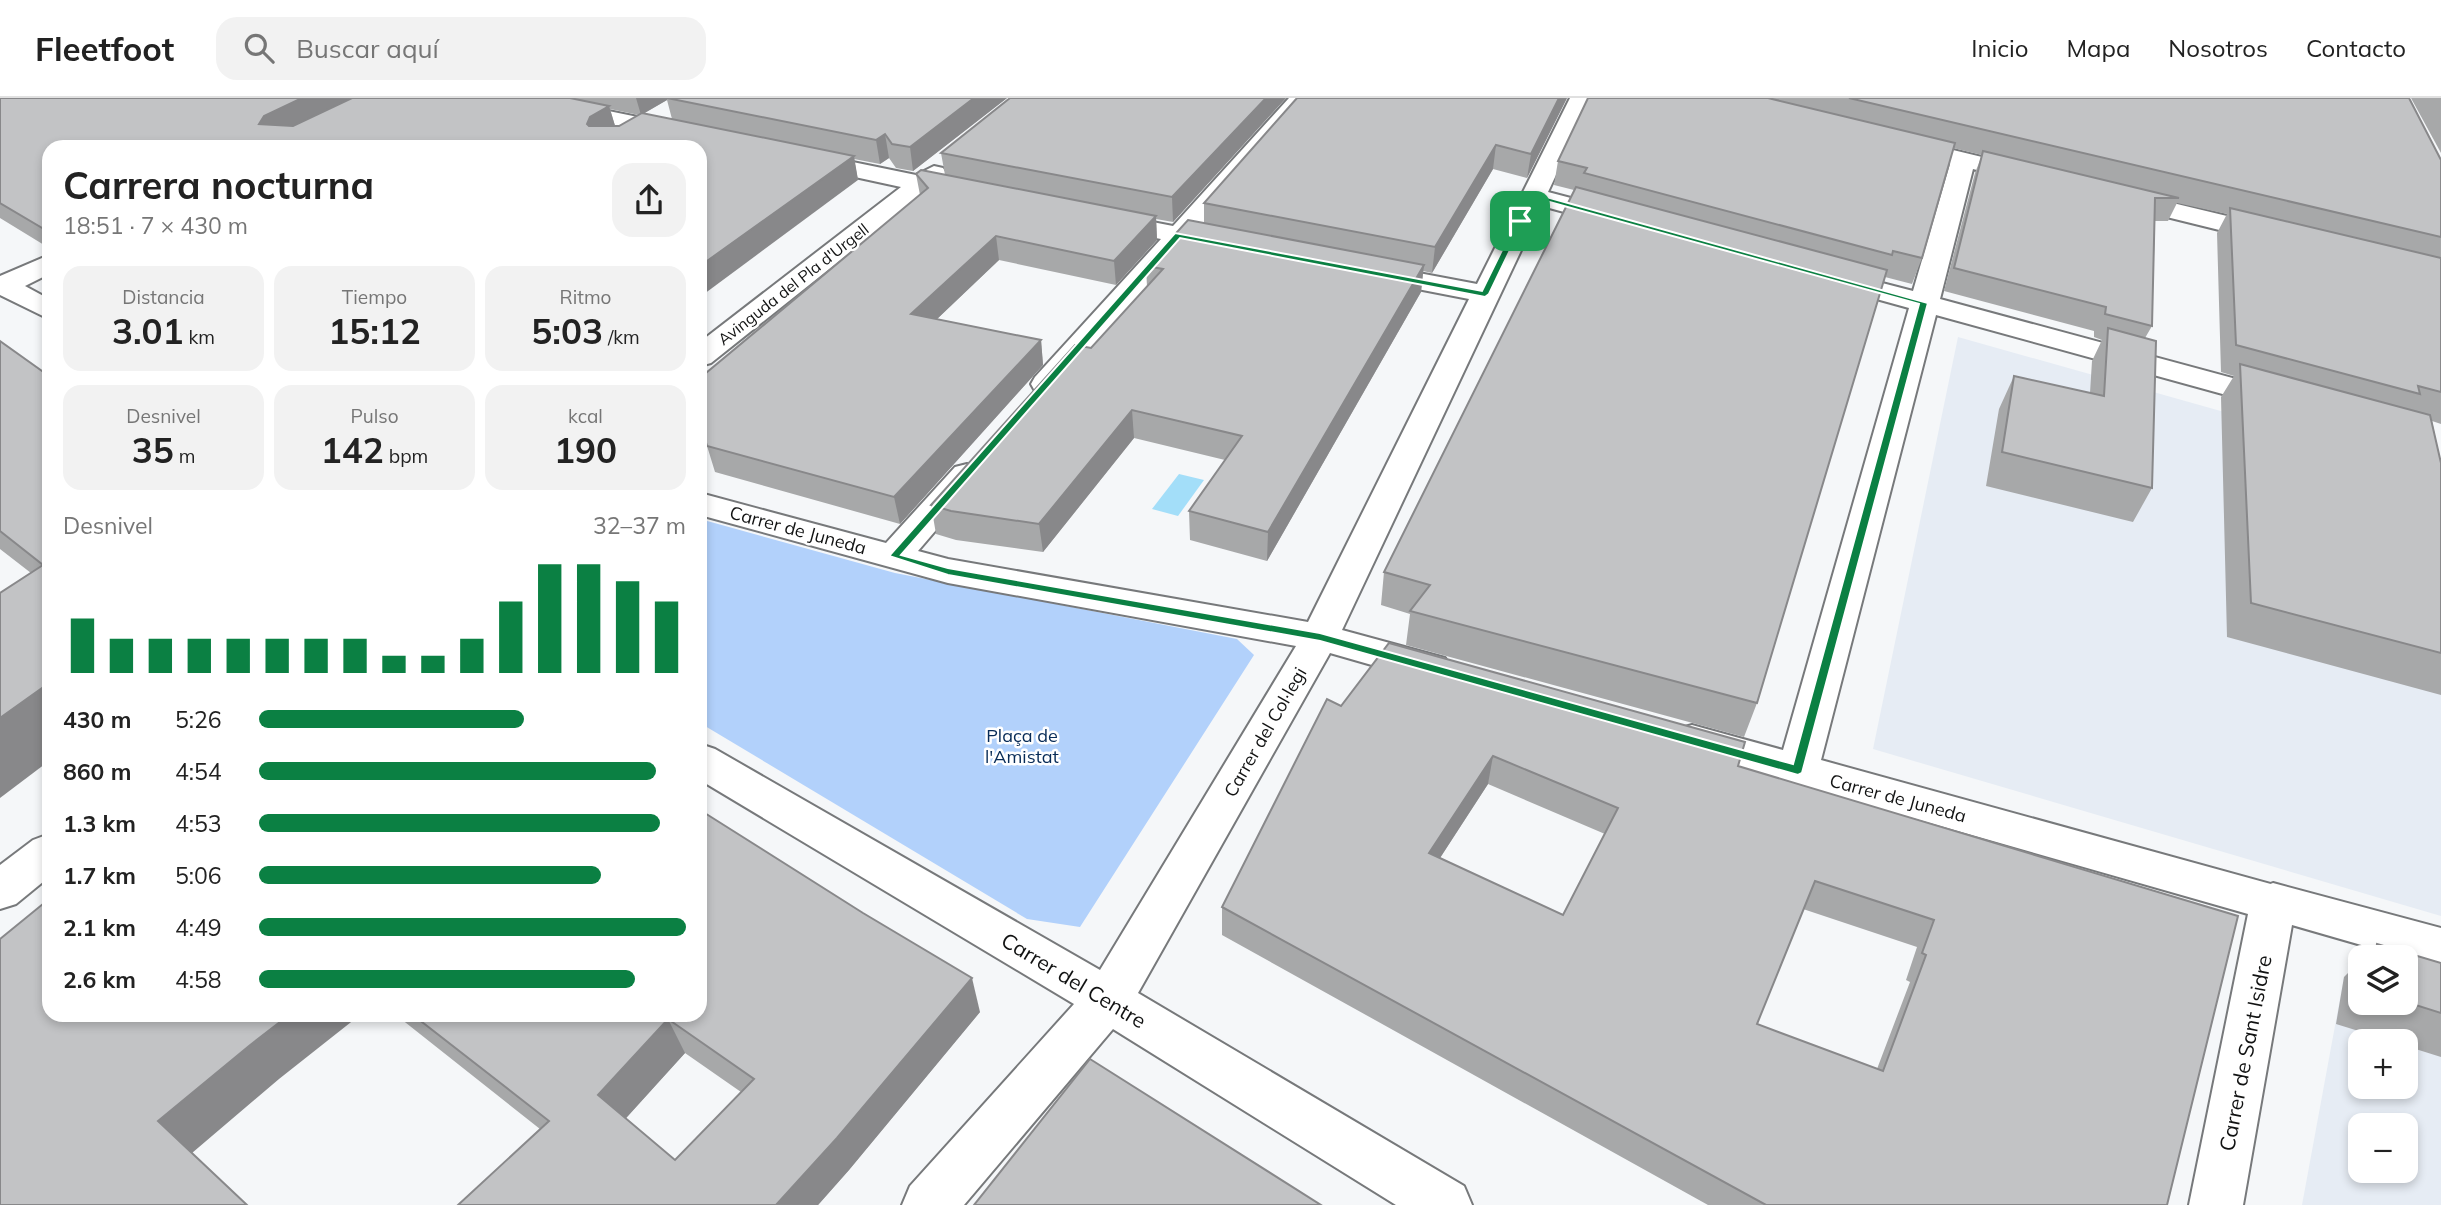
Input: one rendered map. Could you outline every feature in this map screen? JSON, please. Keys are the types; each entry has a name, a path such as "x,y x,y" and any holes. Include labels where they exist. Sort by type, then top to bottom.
{"street":[{"path":"511,98 696,136"},
{"path":"1030,403 1302,98"},
{"name":"Carrer del Col·legi","path":"929,1205 1108,1000 1320,637 1581,98"},
{"path":"621,140 673,109"},
{"path":"1882,140 2050,181"},
{"path":"786,155 987,196"},
{"name":"Avinguda del Pla d'Urgell","path":"707,352 956,155"},
{"path":"1798,770 1963,160"},
{"path":"2104,194 2294,241"},
{"path":"1532,195 1650,227"},
{"path":"1087,217 1245,248"},
{"path":"1,286 42,266"},
{"path":"1352,268 1485,294"},
{"path":"1807,271 2308,409"},
{"path":"1,286 42,306"},
{"path":"894,556 985,454"},
{"name":"Carrer de Juneda","path":"707,506 948,571 1320,637 1471,679"},
{"name":"Carrer de Juneda","path":"1658,731 2441,948"},
{"name":"Carrer del Centre","path":"707,764 1108,1000 1445,1205"},
{"path":"0,891 42,858"},
{"name":"Carrer de Sant Isidre","path":"2216,1205 2273,902"}],"shaded area":[{"path":"1958,337 2441,473 2441,916 1873,749"},
{"path":"1179,474 1204,480 1178,516 1152,509"},
{"path":"2344,977 2348,983 2348,1015 2418,1015 2418,1005 2441,1008 2441,1205 2302,1205"}],"green space":[{"name":"Plaça de l'Amistat","path":"707,521 895,573 1237,639 1254,655 1080,927 1027,919 707,727"}],"building":[{"path":"0,98 302,98 264,116 259,124 293,126 352,98 570,98 609,106 590,117 587,124 589,126 619,126 642,113 854,156 707,261 707,140 42,140 42,228 0,203"},
{"path":"667,98 974,98 910,147 892,144 885,134 876,140"},
{"path":"1010,98 1266,98 1172,197 941,153"},
{"path":"1297,98 1559,98 1531,154 1496,145 1435,247 1204,203"},
{"path":"1588,98 1768,98 1955,143 1922,258 1893,251 1892,255 1584,173 1587,168 1558,161"},
{"path":"1849,98 2409,98 2441,160 2441,237"},
{"path":"1983,151 2179,198 2155,198 2152,326 2105,314 2106,307 1954,268"},
{"path":"921,170 1156,216 1114,261 996,236 911,314 1041,340 894,497 707,446 707,372 928,188 916,174"},
{"path":"1576,187 1887,270 1757,703 1410,611 1430,585 1384,572"},
{"path":"2230,208 2441,258 2441,392 2418,386 2420,394 2236,345"},
{"path":"1188,220 1424,265 1268,532 1189,511 1242,436 1132,410 1039,524 951,511 931,505 1075,345 1091,348 1163,269 1146,266"},
{"path":"2108,328 2156,341 2152,488 2002,452 2014,376 2104,396"},
{"path":"0,341 42,371 42,564 0,531"},
{"path":"2240,364 2430,415 2441,463 2441,653 2251,603"},
{"path":"42,566 42,688 0,718 0,593"},
{"path":"1389,643 1745,742 1738,766 2238,916 2167,1205 1766,1205 1222,907 1327,699 1341,706","holes":["1493,756 1618,808 1563,915 1429,853","1815,881 1934,920 1922,953 1926,955 1883,1071 1757,1024"]},
{"path":"707,814 972,978 837,1138 776,1205 458,1205 549,1121 422,1022 665,1022 598,1095 675,1160 754,1079 672,1022 707,1022"},
{"path":"42,905 42,1022 280,1022 158,1121 247,1205 0,1205 0,939"},
{"path":"2418,956 2441,963 2441,1013 2418,1006"},
{"path":"1090,1059 1321,1205 974,1205"}],"route":[{"path":"1532,195 1924,303 1798,770 1320,637 948,571 894,556 1178,235 1485,294 1520,221 1532,195"}]}
